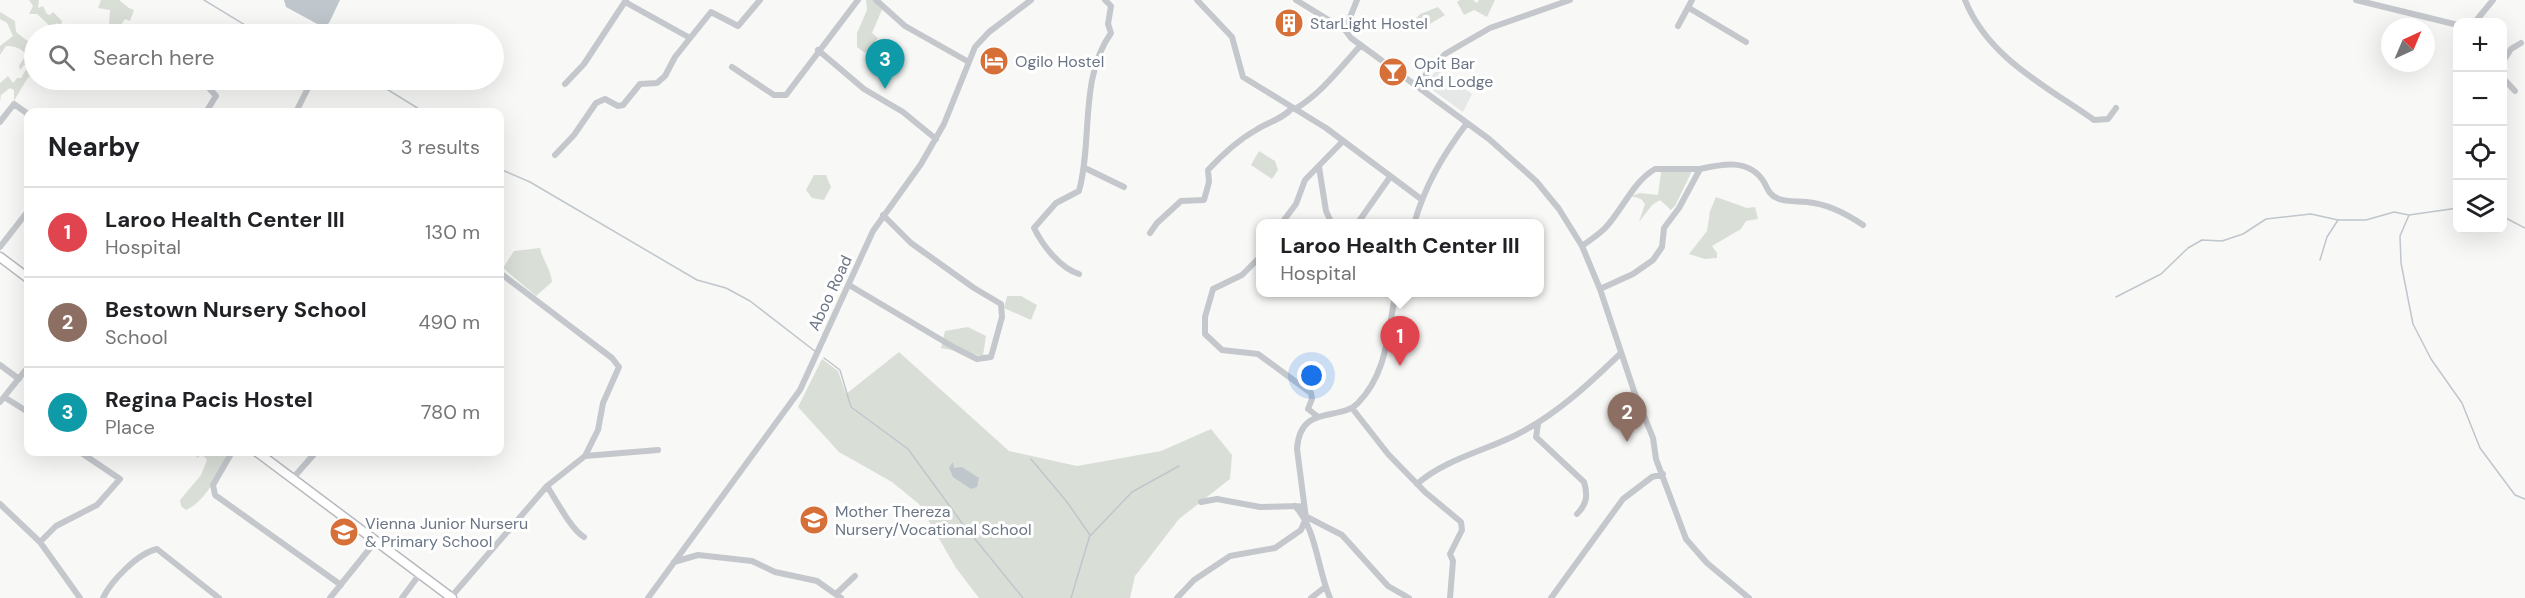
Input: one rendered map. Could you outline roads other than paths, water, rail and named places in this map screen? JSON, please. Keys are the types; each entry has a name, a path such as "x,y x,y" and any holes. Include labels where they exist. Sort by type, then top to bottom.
{"main road":[{"path":"0,257 24,275"},
{"path":"262,456 419,575 452,597"}],"street":[{"path":"555,154 574,135 596,103 605,99 621,106 640,84 659,81 669,71 690,38 711,12 738,26 760,0"},
{"path":"732,67 774,95 781,96 795,86 818,50 858,0"},
{"path":"876,0 905,26 967,61"},
{"name":"Aboo Road","path":"648,598 796,397 883,215 944,124 967,61 975,47 989,32 1031,0"},
{"path":"1080,274 1062,264 1046,249 1034,228 1056,203 1079,191 1085,168 1092,75 1111,33 1108,24 1111,6 1105,0"},
{"path":"1197,0 1232,37 1241,74 1343,141 1421,199"},
{"path":"1296,0 1345,30 1361,45 1467,123 1536,181 1559,209 1581,246 1600,289 1653,438 1656,459 1680,526 1691,546 1749,598"},
{"path":"1345,30 1357,0"},
{"path":"1416,85 1445,54 1490,28 1570,0"},
{"path":"1678,26 1692,0"},
{"path":"1965,0 1981,28 2030,79 2094,120 2108,118 2116,108"},
{"path":"2356,0 2453,24"},
{"path":"2478,18 2493,0"},
{"path":"565,84 584,64 625,1 690,38"},
{"path":"1689,8 1746,42"},
{"path":"2507,55 2511,49 2521,43"},
{"path":"1150,233 1157,223 1181,201 1204,201 1209,182 1208,170 1216,162 1248,135 1317,95 1335,71 1361,45"},
{"path":"818,50 864,89 921,124 936,139"},
{"path":"2507,82 2515,91"},
{"path":"209,108 217,96 211,90"},
{"path":"298,108 307,90"},
{"path":"0,122 14,104 24,111"},
{"path":"1415,219 1421,199 1441,158 1467,123"},
{"path":"1285,219 1296,204 1305,180 1343,141"},
{"path":"1581,246 1605,228 1640,181 1655,169 1700,169 1722,163 1740,165 1757,175 1769,193 1779,199 1813,203 1848,215 1863,225"},
{"path":"1319,166 1326,211 1330,219"},
{"path":"1085,168 1125,187"},
{"path":"1600,289 1633,274 1653,260 1662,247 1664,228 1679,208 1700,169"},
{"path":"1361,219 1390,177"},
{"path":"849,285 955,348 977,359 991,357 1002,318 1001,304 910,243 883,215"},
{"path":"0,247 24,216"},
{"path":"1256,261 1242,275 1213,290 1205,317 1205,334 1222,350 1261,356 1311,393 1312,399 1308,409 1317,416"},
{"path":"452,597 547,486 585,456 598,430 603,403 618,365 504,276"},
{"path":"1330,598 1303,506 1297,444 1302,432 1317,416 1352,408 1372,387 1380,373 1387,350 1395,297"},
{"path":"1417,484 1439,469 1538,422 1587,386 1622,353"},
{"path":"0,365 19,379"},
{"path":"24,372 2,400 24,410"},
{"path":"1352,408 1388,454 1417,484 1446,507 1462,524 1450,554 1453,561 1450,598"},
{"path":"1538,422 1536,437 1584,482 1587,489 1585,506 1577,514"},
{"path":"585,456 658,450"},
{"path":"40,542 56,526 97,505 120,479 86,456"},
{"path":"230,456 217,478 213,493 254,525 341,585"},
{"path":"293,478 312,456"},
{"path":"1551,598 1623,499 1652,477 1663,474"},
{"path":"547,486 570,518 572,528 584,537"},
{"path":"1200,502 1217,499 1260,507 1303,506"},
{"path":"1295,506 1306,517 1342,535 1388,586 1409,598"},
{"path":"1,507 40,542 80,598"},
{"path":"1177,598 1194,580 1230,556 1275,548 1296,536 1306,517"},
{"path":"1310,530 1323,524"},
{"path":"330,598 375,542"},
{"path":"103,598 132,565 146,553 157,549 219,598"},
{"path":"673,563 698,555 752,561 775,572 818,581 839,596 855,576"},
{"path":"402,598 419,575"},
{"path":"1311,598 1325,587"}],"waterway":[{"path":"204,0 244,24"},
{"path":"388,90 418,108"},
{"path":"504,171 530,182 697,280 726,288 750,301 816,352"},
{"path":"2116,297 2161,274 2188,248 2202,240 2222,241 2243,234 2266,219 2311,214 2338,220 2366,220 2394,212 2409,215 2453,209"},
{"path":"2409,215 2400,236 2401,263 2413,324 2431,359 2462,403 2480,448 2515,495 2525,499"},
{"path":"2507,219 2525,228"},
{"path":"2320,260 2327,237 2338,220"},
{"path":"824,358 840,370 851,407 908,449 962,523 1023,598"},
{"path":"1031,459 1067,502 1090,535 1071,598"},
{"path":"1091,535 1132,492 1179,466"}],"place":[{"name":"StarLight Hostel","path":"1289,23"},
{"name":"Ogilo Hostel","path":"994,61"},
{"name":"Opit Bar And Lodge","path":"1393,72"},
{"name":"Regina Pacis Hostel","path":"885,89"},
{"name":"Laroo Health Center III","path":"1400,366"},
{"name":"Bestown Nursery School","path":"1627,442"},
{"name":"Mother Thereza Nursery/Vocational School","path":"814,520"},
{"name":"Vienna Junior Nurseru & Primary School","path":"344,532"}]}
